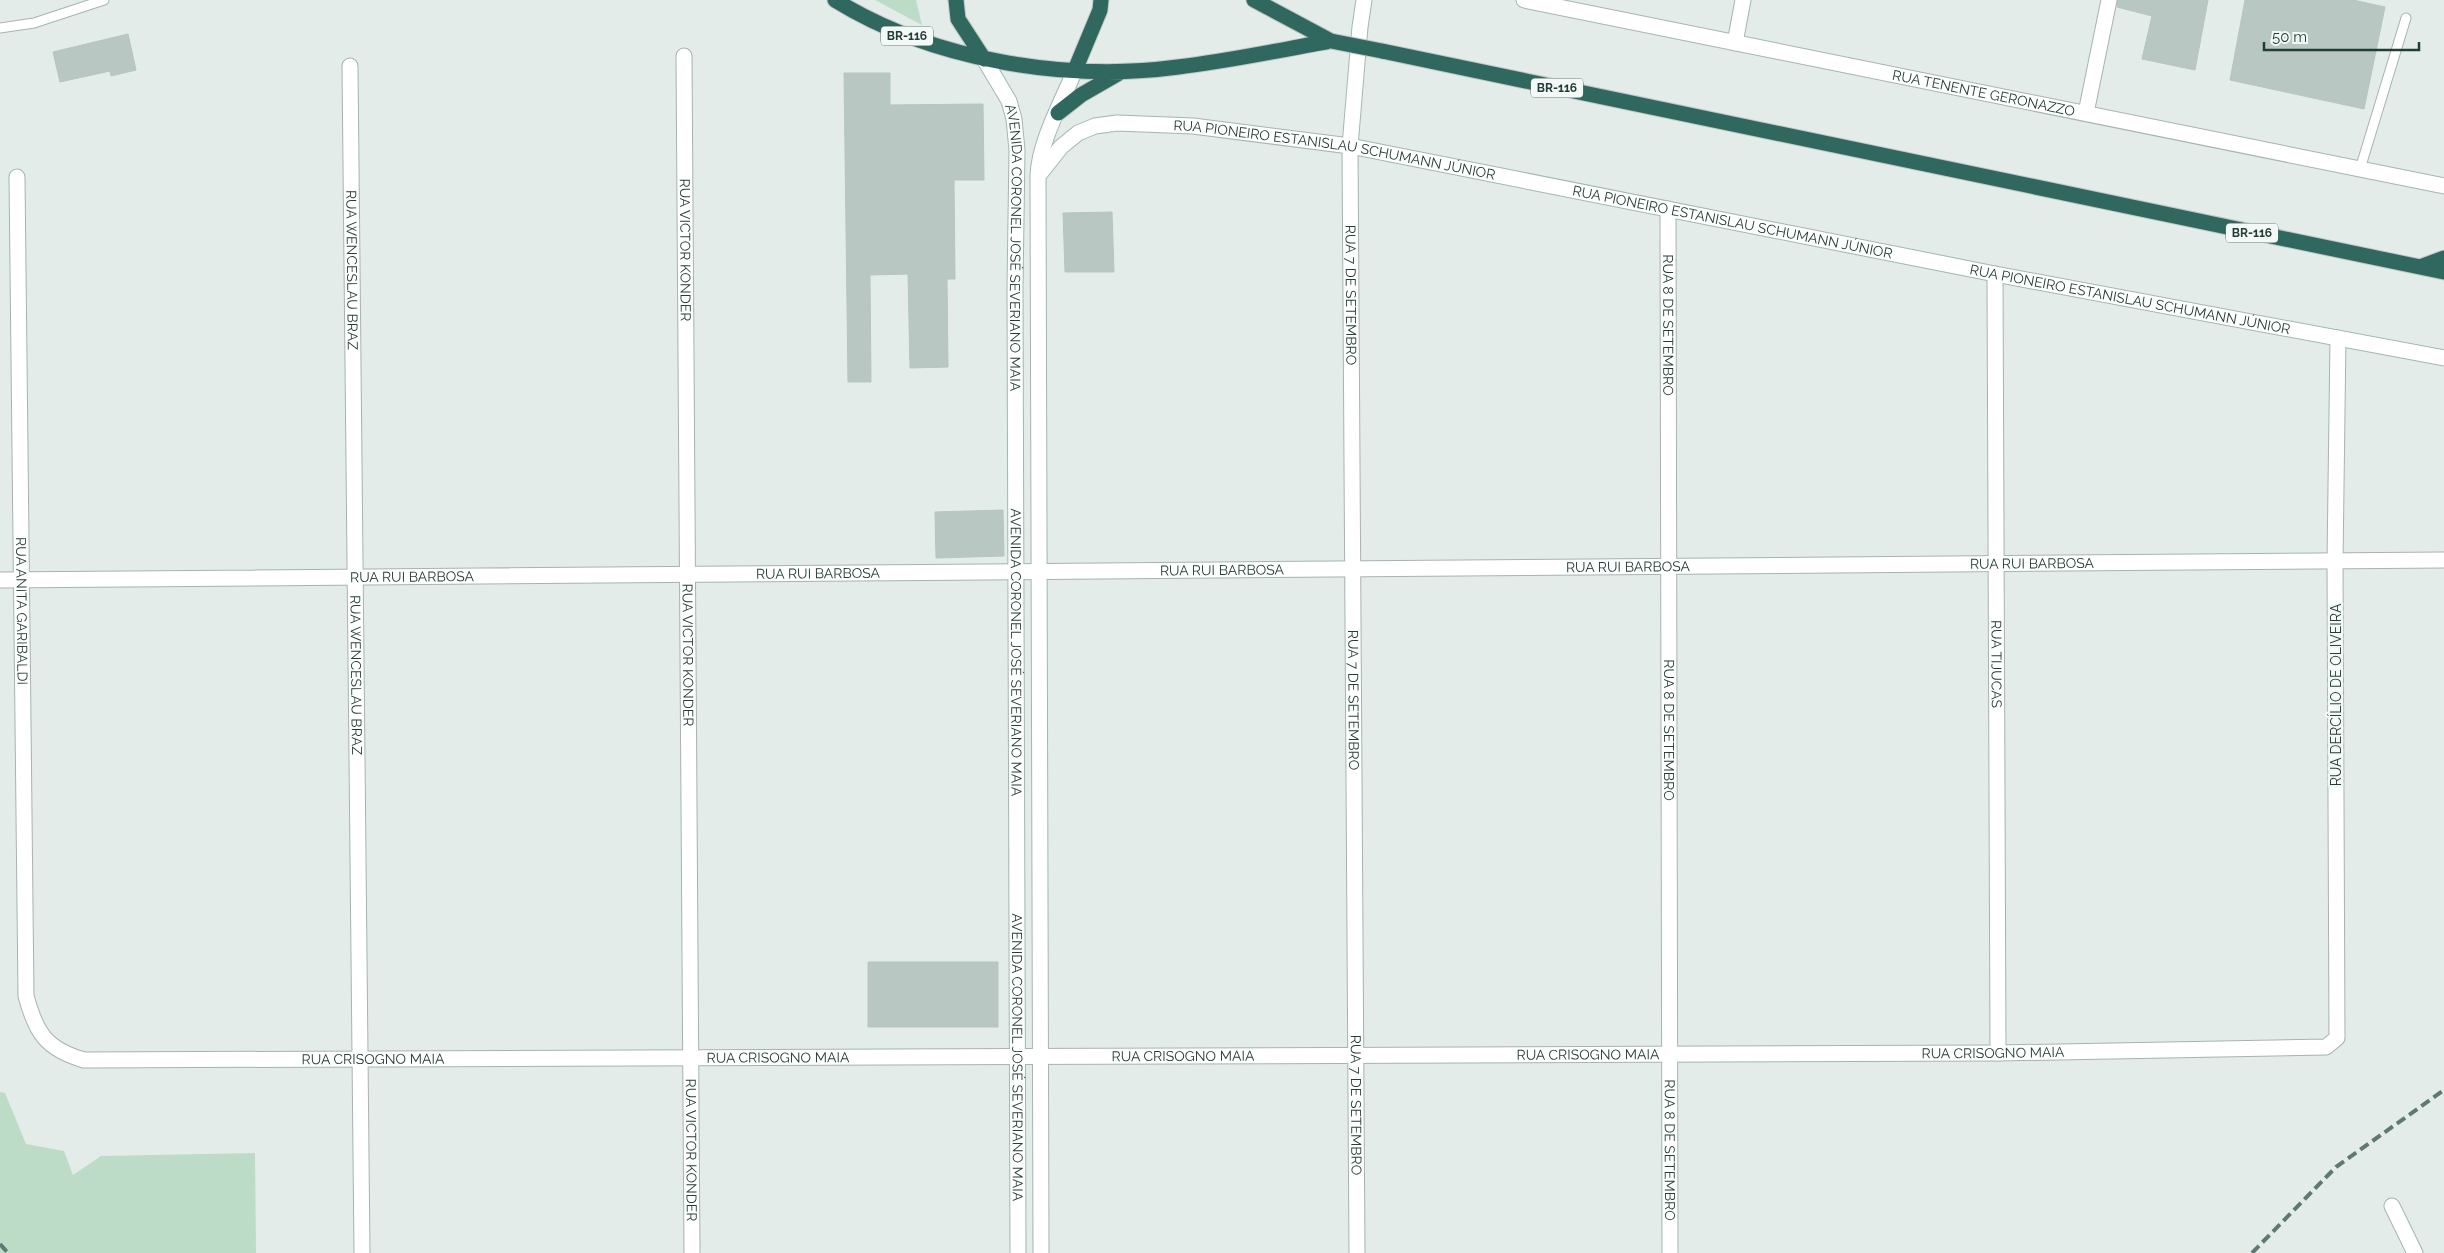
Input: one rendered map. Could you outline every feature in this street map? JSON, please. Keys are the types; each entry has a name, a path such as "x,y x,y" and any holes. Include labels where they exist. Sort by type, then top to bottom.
{"highway":[{"name":"BR-116","path":"835,0 864,18 922,42 984,59 1075,70 1123,72 1177,68 1331,41"},
{"path":"956,0 958,19 984,59"},
{"path":"1075,70 1100,10 1100,0"},
{"name":"BR-116","path":"1254,0 1331,41 2444,272"},
{"path":"1058,113 1081,95 1123,72"},
{"path":"2420,268 2444,258"},
{"path":"2420,268 2444,284"}],"street":[{"name":"RUA 7 DE SETEMBRO","path":"1357,1253 1350,146 1364,0"},
{"name":"RUA TENENTE GERONAZZO","path":"1524,0 2444,186"},
{"path":"1735,42 1743,0"},
{"path":"2086,113 2109,0"},
{"name":"RUA VICTOR KONDER","path":"684,56 692,1253"},
{"name":"AVENIDA CORONEL JOSÉ SEVERIANO MAIA","path":"984,59 1009,101 1014,119 1017,150 1015,288 1018,1253"},
{"name":"RUA WENCESLAU BRAZ","path":"350,66 362,1253"},
{"name":"AVENIDA CORONEL JOSÉ SEVERIANO MAIA","path":"1041,1253 1038,164 1075,70"},
{"name":"RUA PIONEIRO ESTANISLAU SCHUMANN JÚNIOR","path":"1038,176 1061,146 1078,133 1095,126 1117,123 1193,126 1350,146 1995,274 2444,358"},
{"name":"RUA ANITA GARIBALDI","path":"17,177 26,996 32,1018 45,1040"},
{"name":"RUA 8 DE SETEMBRO","path":"1668,209 1670,1253"},
{"name":"RUA TIJUCAS","path":"1995,274 1998,1053"},
{"name":"RUA DERCÍLIO DE OLIVEIRA","path":"2326,1047 2337,1038 2335,562 2338,338"},
{"name":"RUA RUI BARBOSA","path":"0,580 2444,560"},
{"name":"RUA CRISOGNO MAIA","path":"45,1040 63,1054 84,1060 1998,1053 2326,1047"},
{"path":"2392,1206 2415,1253"}],"lane":[{"path":"0,28 34,23 104,0"},
{"path":"2360,169 2406,18"}],"green space":[{"path":"875,0 916,0 922,25"},
{"path":"0,1092 5,1093 26,1144 64,1151 73,1175 101,1156 255,1153 256,1253 0,1253"}],"building":[{"path":"2118,0 2208,0 2195,70 2142,59 2152,16 2117,7"},
{"path":"2245,0 2353,0 2385,7 2364,109 2230,80"},
{"path":"128,34 136,70 111,76 110,71 60,82 53,52"},
{"path":"844,73 890,73 890,105 983,104 984,180 954,180 955,279 947,279 948,367 910,368 908,274 870,275 871,382 848,382"},
{"path":"1112,212 1114,272 1065,272 1063,213"},
{"path":"1003,510 1004,556 936,558 935,512"},
{"path":"868,962 998,962 998,1027 868,1027"}],"railway":[{"path":"2252,1253 2336,1167 2444,1090"},
{"path":"0,1244 8,1253"}]}
